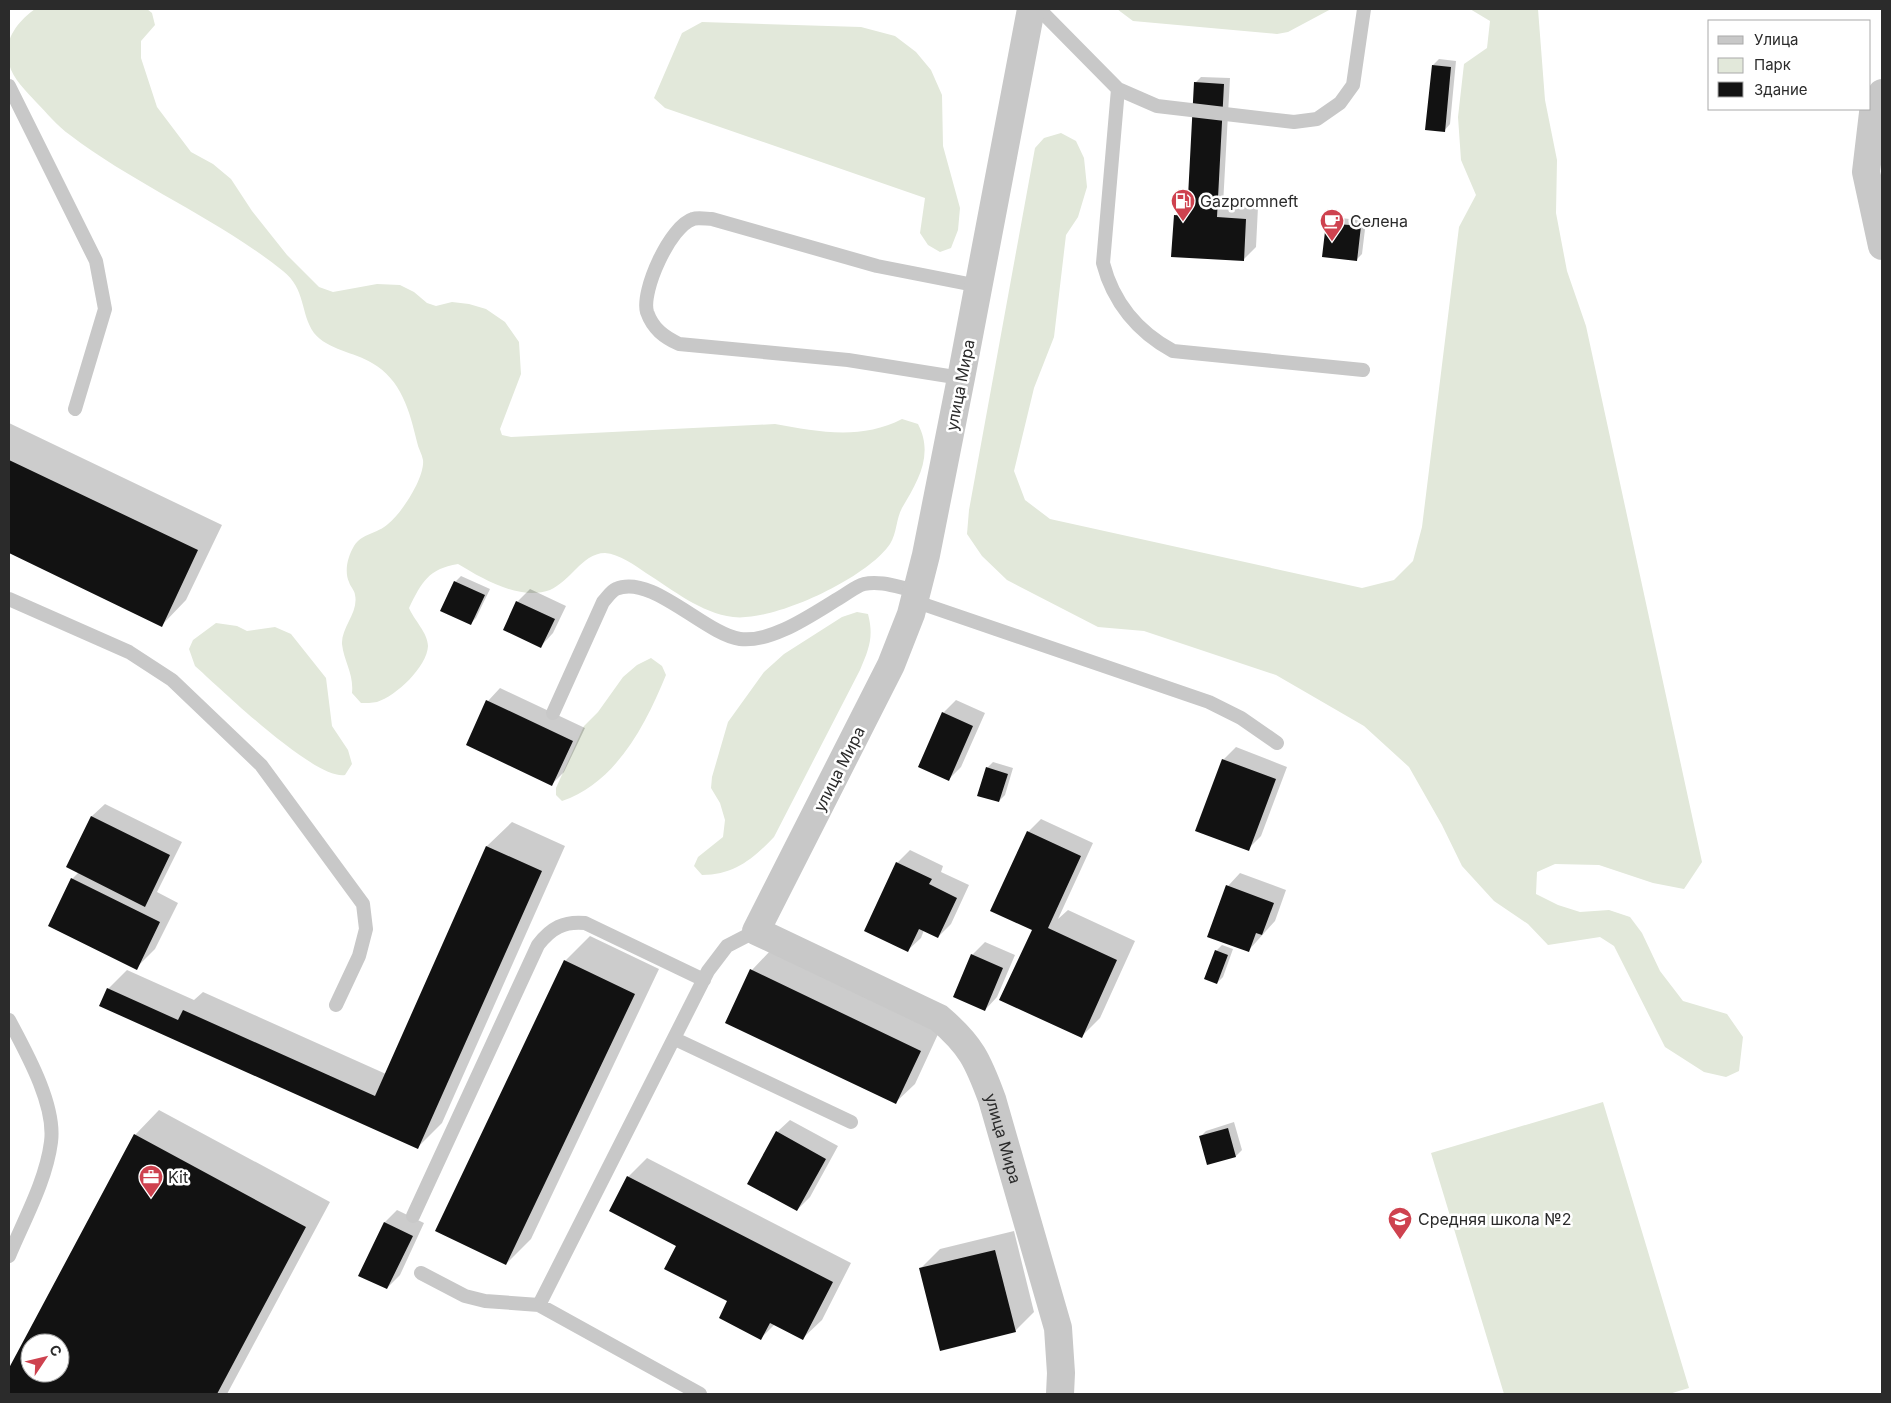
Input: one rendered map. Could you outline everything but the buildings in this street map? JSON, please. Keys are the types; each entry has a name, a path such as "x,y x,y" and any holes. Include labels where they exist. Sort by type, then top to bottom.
{"street":[{"name":"улица Мира","path":"1031,9 961,378 916,596 891,666 756,931 939,1018 961,1037 979,1062 992,1099 1058,1328 1061,1373 1060,1394"},
{"path":"1882,93 1873,113 1866,172 1882,246"}],"lane":[{"path":"1039,9 1118,89 1157,106 1294,122 1317,119 1340,103 1353,86 1364,9"},
{"path":"9,86 96,261 105,310 75,409"},
{"path":"1118,89 1103,263 1109,285 1122,307 1153,340 1173,351 1363,370"},
{"path":"961,378 848,360 679,344 664,337 653,325 647,311 647,294 666,246 678,228 693,218 712,219 877,266 979,286"},
{"path":"553,713 603,602 615,589 626,586 645,588 725,634 741,639 760,637 784,630 863,584 879,583 1209,702 1241,718 1278,743"},
{"path":"9,599 129,652 165,675 261,766 363,904 366,929 359,956 336,1005"},
{"path":"413,1216 538,946 546,934 565,924 585,923 704,980"},
{"path":"539,1305 719,954 727,946 756,931"},
{"path":"9,1020 22,1044 47,1102 52,1140 42,1177 9,1256"},
{"path":"675,1039 851,1122"},
{"path":"421,1274 465,1296 478,1300 539,1305 700,1394"}],"green space":[{"path":"35,9 147,9 152,13 155,25 141,41 141,58 157,107 191,152 213,164 231,179 252,211 287,255 319,287 333,292 377,284 400,285 414,292 427,303 436,306 452,302 469,304 486,309 505,322 519,342 521,374 500,429 502,435 511,437 775,424 807,430 856,432 887,426 902,419 918,424 923,435 924,446 922,468 914,488 900,512 890,544 862,570 841,583 795,605 751,617 733,617 710,611 688,600 627,560 605,553 589,558 557,586 538,593 514,591 490,582 458,564 448,566 427,578 409,608 427,641 428,646 422,663 409,680 393,694 377,702 361,703 352,693 352,680 342,644 342,638 355,608 356,601 355,593 348,578 347,564 354,546 361,538 384,527 400,512 412,494 420,476 423,460 403,397 382,370 365,359 326,343 314,333 306,317 296,285 283,271 258,252 96,153 65,131 52,119 17,80 7,56 13,32 23,19"},
{"path":"1117,9 1331,9 1288,32 1277,34 1133,21"},
{"path":"1470,9 1538,9 1545,100 1557,160 1556,213 1567,271 1586,326 1702,862 1684,889 1653,883 1599,865 1555,864 1537,872 1536,894 1558,905 1580,912 1609,910 1630,917 1642,933 1660,971 1683,1001 1727,1014 1743,1037 1739,1071 1726,1077 1704,1072 1665,1047 1614,946 1600,937 1548,945 1528,924 1494,901 1462,866 1442,825 1409,767 1364,726 1276,675 1144,631 1098,627 1007,580 982,556 967,534 969,510 1035,148 1044,138 1061,133 1076,141 1084,158 1087,187 1078,217 1066,235 1054,337 1034,388 1014,471 1025,500 1050,519 1362,588 1394,580 1413,561 1422,527 1459,227 1476,195 1461,160 1458,117 1464,64 1487,48 1490,21"},
{"path":"702,22 861,27 895,36 916,52 931,70 942,95 943,146 960,208 958,230 951,248 940,252 928,245 920,233 925,198 665,108 654,98 682,33"},
{"path":"857,612 868,614 870,622 870,643 866,656 774,837 750,859 733,869 702,875 694,866 698,857 723,837 725,820 720,803 711,788 712,777 728,722 764,672 784,654 842,617"},
{"path":"216,623 237,626 247,631 275,627 291,634 326,678 332,726 348,750 352,764 345,775 331,773 291,749 195,666 189,649 193,640"},
{"path":"651,658 662,666 666,675 639,732 627,750 598,781 562,801 556,795 556,788 584,726 598,712 623,677 637,665"},
{"path":"1603,1102 1689,1388 1669,1394 1504,1394 1431,1153"}],"place":[{"name":"Gazpromneft","path":"1183,222"},
{"name":"Селена","path":"1332,242"},
{"name":"Kit","path":"151,1198"},
{"name":"Средняя школа №2","path":"1400,1240"}]}
